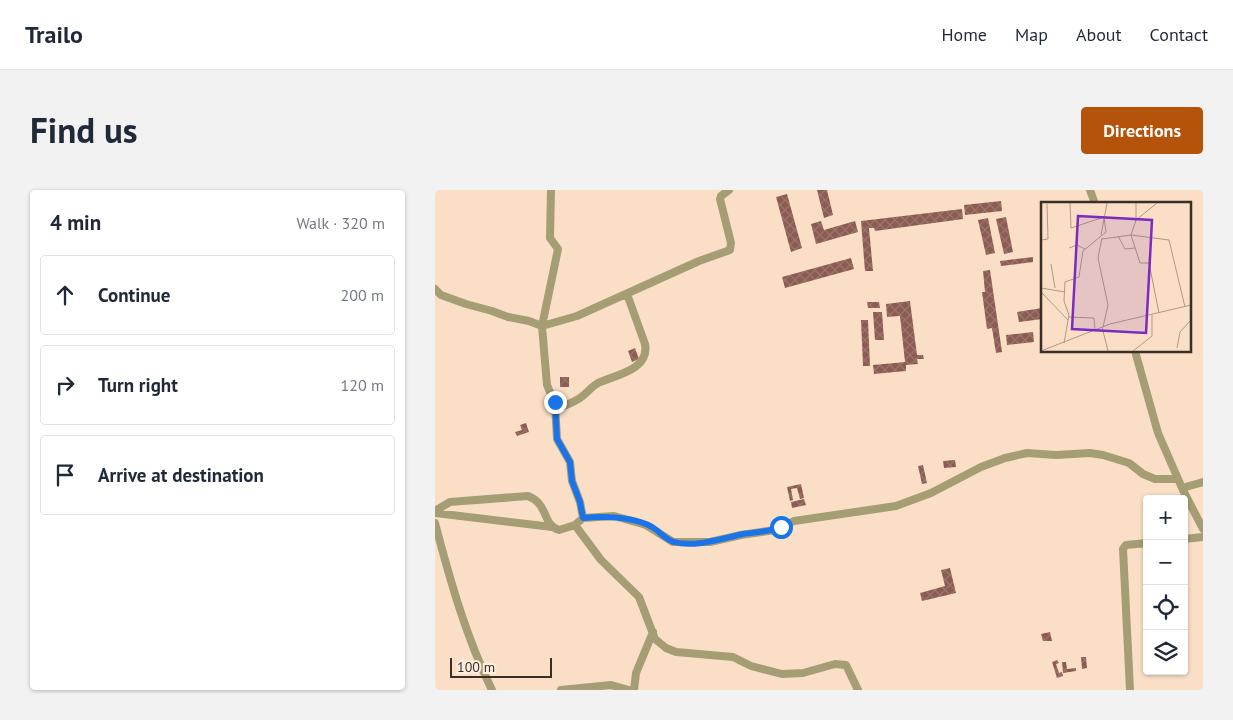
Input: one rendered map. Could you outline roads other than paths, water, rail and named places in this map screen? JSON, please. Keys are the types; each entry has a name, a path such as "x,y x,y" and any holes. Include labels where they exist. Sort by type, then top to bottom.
{"street":[{"path":"551,190 550,238 558,249 542,326 547,385 555,402 557,439 570,462 572,481 580,502 583,518"},
{"path":"437,293 492,311 501,316 529,320 542,326 577,316 699,261 730,250 731,243 720,203 721,196 729,190"},
{"path":"1090,190 1094,202"},
{"path":"555,410 579,399 599,383 635,368 643,359 645,344 627,294"},
{"path":"1135,352 1158,433 1182,488 1203,529"},
{"path":"435,512 563,530 575,525 583,518 614,516 646,525 673,542 710,542 775,530 794,521 896,506 931,493 981,467 1005,458 1027,453 1090,453 1103,455 1129,463 1143,474 1155,479 1178,479"},
{"path":"1182,488 1203,482"},
{"path":"435,512 450,502 527,496 533,498 541,506 552,527"},
{"path":"435,523 463,621 492,690"},
{"path":"575,525 601,560 639,597 658,642 670,651 733,656 751,666 772,673 790,675 835,664 844,664 858,690"},
{"path":"1188,539 1203,537"},
{"path":"1130,690 1122,551 1126,545 1143,543"},
{"path":"634,690 636,673 653,632"},
{"path":"561,690 611,685 629,690"}]}
